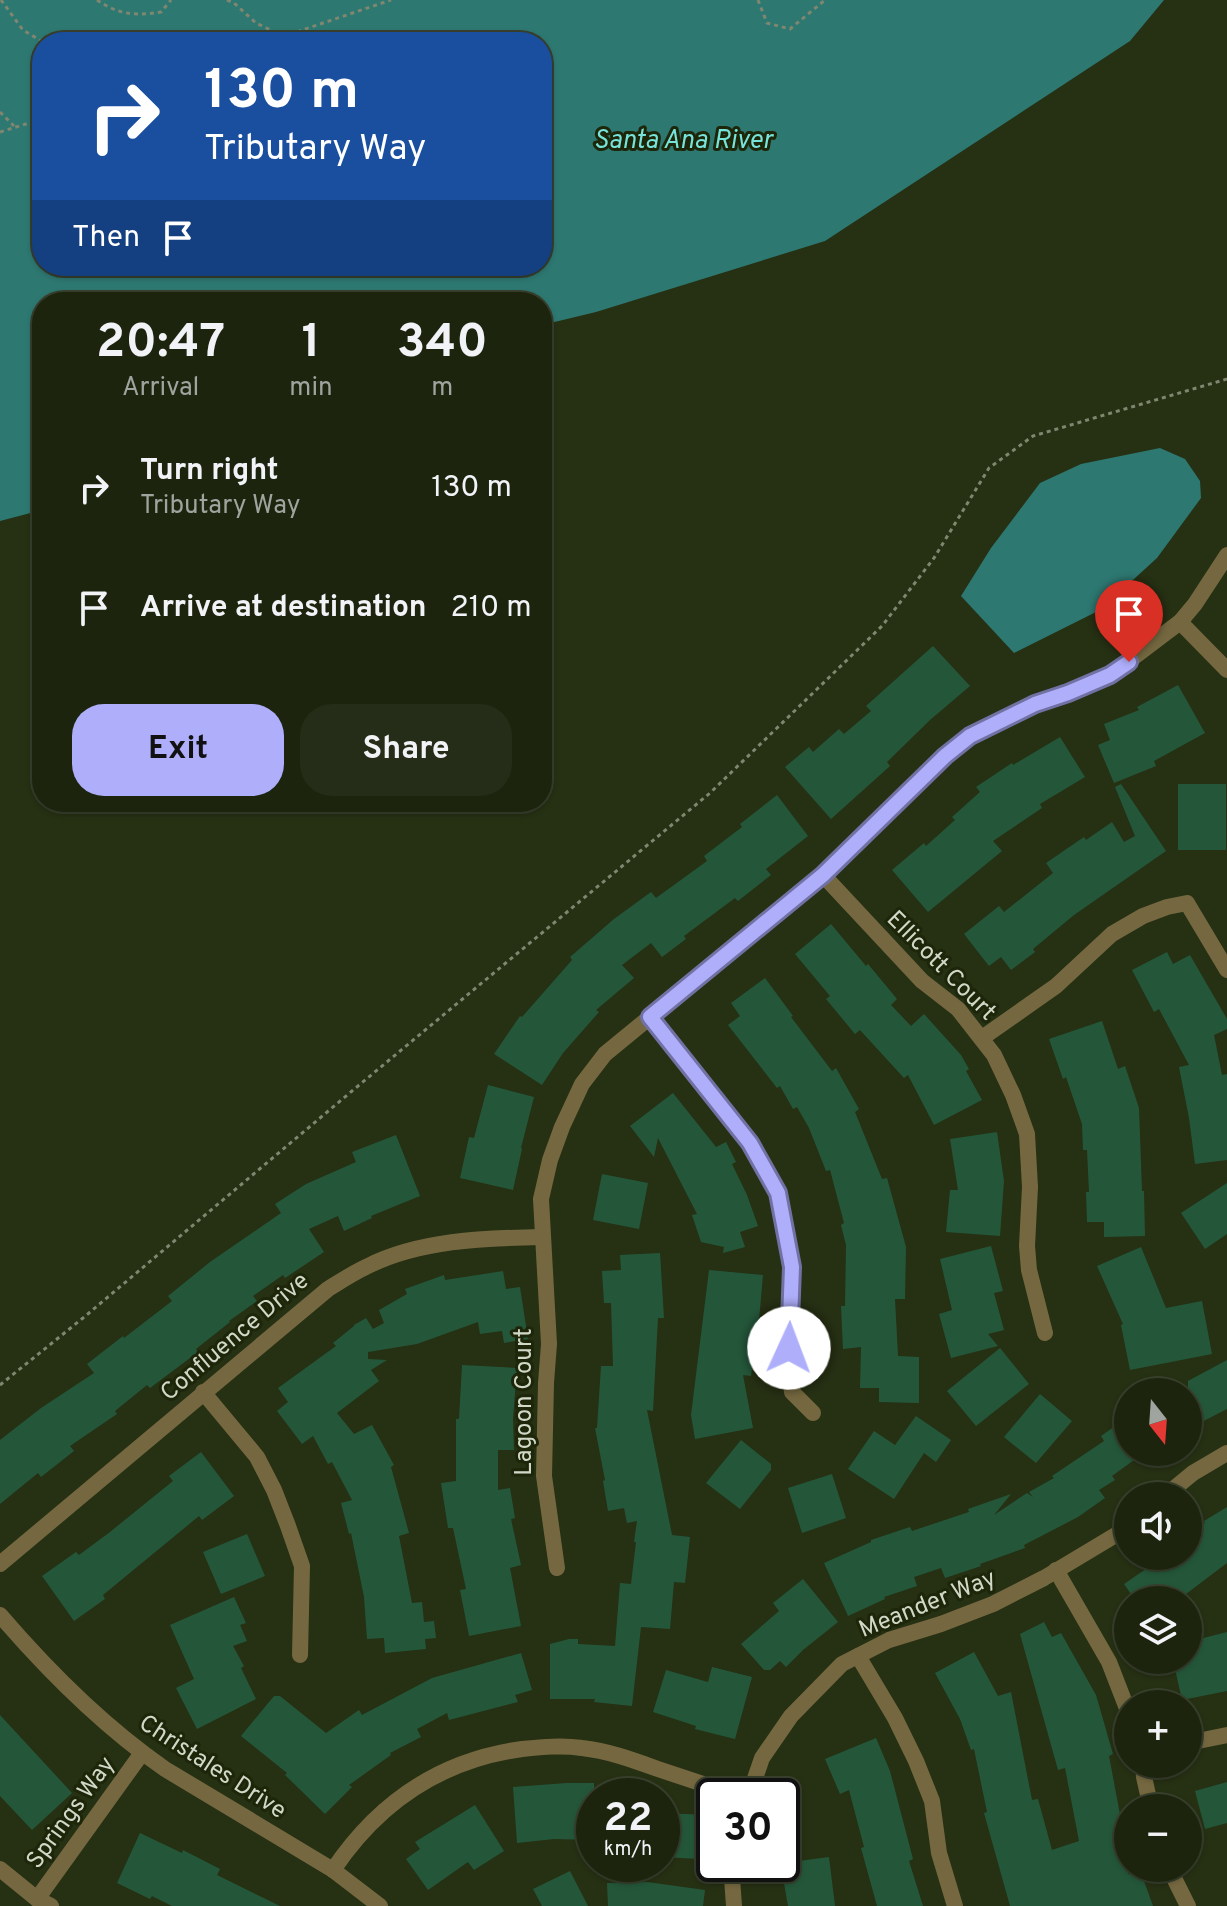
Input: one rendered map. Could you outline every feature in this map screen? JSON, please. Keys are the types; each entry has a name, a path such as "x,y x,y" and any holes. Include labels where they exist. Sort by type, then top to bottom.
{"street":[{"name":"Lagoon Court","path":"557,1568 544,1476 549,1344 541,1199 550,1160 582,1084 605,1054 823,875 945,756 970,736 1035,704 1110,675 1180,622 1227,555"},
{"path":"1180,622 1227,670"},
{"name":"Ellicott Court","path":"823,875 922,981 958,1009 994,1055 1027,1134 1029,1270 1045,1333"},
{"path":"982,1038 1056,986 1112,934 1143,916 1167,907 1187,903 1227,970"},
{"path":"650,1017 750,1143 778,1193 792,1267 789,1368 792,1392 813,1413"},
{"name":"Confluence Drive","path":"0,1564 328,1289 367,1266 400,1253 461,1240 542,1237"},
{"path":"203,1392 257,1457 288,1526 302,1566 300,1655"},
{"path":"1182,1482 1227,1453"},
{"name":"Meander Way","path":"755,1778 762,1758 791,1716 842,1664 889,1640 993,1604 1114,1534"},
{"path":"1056,1570 1109,1662 1120,1690"},
{"name":"Christales Drive","path":"0,1615 85,1704 142,1753 333,1870 380,1906"},
{"path":"858,1656 895,1718 932,1801 939,1853 955,1906"},
{"path":"1202,1740 1227,1735"},
{"path":"333,1870 366,1829 399,1799 439,1773 483,1756 549,1746 579,1747 604,1751 696,1781"},
{"name":"Springs Way","path":"44,1902 142,1753"},
{"path":"0,1869 44,1902"},
{"path":"732,1882 734,1906"},
{"path":"1176,1882 1188,1906"}],"path":[{"path":"1,0 23,30 32,35"},
{"path":"97,0 107,7 136,16 161,12 171,0"},
{"path":"227,0 256,23 275,32"},
{"path":"296,32 391,0"},
{"path":"758,0 767,23 790,29 825,0"},
{"path":"0,112 15,127"},
{"path":"0,132 32,122"},
{"path":"0,1385 710,793 882,626 934,558 989,468 1033,436 1227,379"}],"water":[{"name":"Santa Ana River","path":"0,0 1164,0 1130,41 825,241 596,312 552,323 552,292 32,292 32,513 0,521"},
{"path":"1160,448 1185,459 1200,481 1201,498 1157,558 1100,610 1014,653 961,596 991,548 1040,483 1081,464"}],"building":[{"path":"933,646 970,686 930,720 887,762 890,766 831,819 785,767 809,747 813,752 839,729 844,734 871,711 866,706"},
{"path":"1178,685 1205,733 1154,761 1156,766 1114,783 1098,745 1110,740 1104,724 1139,710 1137,707"},
{"path":"1060,737 1085,777 1040,804 1042,808 993,841 1002,851 928,912 892,870 955,820 952,817 980,792 976,787"},
{"path":"1121,784 1166,851 1074,915 1011,970 1001,957 989,966 964,934 999,906 1004,912 1053,873 1046,863 1084,837 1086,840 1112,822 1124,842 1135,836 1115,787"},
{"path":"1178,784 1226,784 1226,850 1178,850"},
{"path":"777,795 808,836 766,869 771,875 684,936 686,939 662,957 651,943 622,965 634,978 596,1010 599,1012 563,1053 542,1085 494,1054 520,1016 572,960 570,957 651,892 656,898 707,861 704,856"},
{"path":"831,924 897,999 891,1005 911,1026 924,1014 961,1055 982,1100 934,1125 908,1075 904,1078 860,1030 855,1034 826,999 830,996 795,954"},
{"path":"1167,952 1173,964 1190,955 1227,1019 1227,1029 1214,1035 1222,1075 1227,1074 1227,1160 1195,1164 1179,1067 1189,1065 1159,1009 1154,1012 1132,970"},
{"path":"765,978 832,1071 836,1068 859,1109 855,1112 882,1179 887,1178 906,1247 905,1299 895,1299 898,1356 919,1357 919,1403 879,1402 879,1388 860,1388 861,1347 843,1349 841,1306 845,1306 846,1245 841,1225 844,1223 830,1170 826,1171 797,1107 793,1109 780,1086 777,1088 728,1025 740,1016 731,1003"},
{"path":"1102,1021 1118,1069 1125,1066 1139,1108 1145,1236 1104,1237 1104,1222 1087,1222 1087,1150 1083,1150 1082,1124 1049,1039"},
{"path":"488,1085 534,1097 513,1190 460,1178 469,1137 474,1138"},
{"path":"673,1093 716,1147 726,1142 736,1162 732,1164 758,1226 740,1232 745,1247 723,1253 724,1247 701,1242 692,1215 697,1214 658,1138 654,1157 630,1126"},
{"path":"997,1132 1004,1181 1000,1236 946,1232 950,1190 958,1190 950,1139"},
{"path":"396,1135 420,1196 344,1231 338,1216 309,1229 324,1252 253,1296 257,1301 196,1349 198,1352 150,1388 147,1385 115,1411 117,1414 70,1446 74,1451 41,1477 38,1473 0,1504 0,1440 94,1373 87,1364 172,1301 168,1296 210,1262 281,1213 275,1204 306,1184 356,1162 352,1152"},
{"path":"602,1174 648,1183 639,1229 593,1220"},
{"path":"1227,1183 1227,1234 1205,1249 1181,1213"},
{"path":"991,1246 1003,1291 994,1293 1004,1330 988,1334 998,1346 951,1358 939,1314 952,1310 940,1259"},
{"path":"1141,1247 1166,1308 1202,1301 1212,1354 1130,1370 1123,1324 1097,1266"},
{"path":"660,1253 664,1318 658,1318 653,1411 647,1410 672,1535 690,1537 685,1583 674,1582 670,1629 641,1627 632,1706 594,1702 595,1699 550,1699 550,1644 578,1639 578,1644 615,1646 620,1583 631,1584 637,1521 627,1523 624,1508 608,1511 595,1428 601,1366 613,1366 611,1303 604,1303 602,1271 621,1270 620,1255"},
{"path":"709,1270 763,1275 751,1376 743,1375 753,1428 695,1439 691,1415"},
{"path":"503,1271 506,1289 520,1287 528,1339 504,1343 502,1331 480,1334 478,1322 417,1344 368,1352 368,1359 387,1360 371,1370 379,1381 337,1413 354,1434 372,1425 394,1465 391,1467 409,1533 399,1536 412,1603 422,1602 424,1622 434,1621 436,1638 425,1639 426,1649 385,1653 384,1638 367,1639 364,1597 351,1533 341,1503 352,1500 332,1462 328,1464 313,1436 302,1444 277,1411 288,1402 278,1388 336,1346 333,1343 354,1325 366,1318 373,1329 384,1323 379,1310 407,1294 405,1289 444,1275 445,1280"},
{"path":"1000,1348 1029,1384 976,1426 947,1391"},
{"path":"1227,1360 1227,1409 1202,1422 1202,1378 1194,1378"},
{"path":"462,1365 517,1368 514,1450 498,1450 498,1490 510,1488 515,1518 511,1519 521,1565 510,1568 521,1626 469,1636 460,1590 466,1589 453,1528 448,1528 441,1483 456,1481 456,1419 459,1419"},
{"path":"1040,1394 1072,1421 1036,1463 1004,1437"},
{"path":"916,1416 951,1440 936,1462 924,1453 894,1499 848,1469 874,1431 895,1445"},
{"path":"1114,1427 1114,1466 1126,1466 1112,1476 1115,1480 1099,1490 1105,1498 1078,1517 1024,1545 1025,1548 945,1578 941,1568 914,1577 917,1586 884,1597 848,1616 824,1563 871,1540 910,1527 912,1531 1011,1494 994,1515 1027,1493 1033,1497 1029,1492 1054,1478 1052,1476 1104,1441 1101,1436"},
{"path":"741,1440 771,1464 771,1470 740,1509 706,1483"},
{"path":"201,1452 234,1496 202,1520 199,1516 103,1595 105,1599 74,1621 42,1576 76,1552 79,1555 110,1532 173,1481 169,1476"},
{"path":"832,1474 846,1518 802,1533 788,1488"},
{"path":"1227,1507 1227,1563 1197,1586 1125,1586 1124,1584 1144,1570 1202,1570 1204,1521"},
{"path":"247,1534 265,1576 221,1594 203,1552"},
{"path":"803,1579 838,1622 786,1667 780,1661 770,1670 764,1670 741,1644 779,1611 773,1603"},
{"path":"234,1597 246,1623 240,1625 247,1641 233,1646 256,1699 197,1729 176,1688 194,1679 170,1625"},
{"path":"1044,1622 1052,1637 1061,1633 1096,1695 1113,1754 1109,1756 1116,1794 1114,1882 1144,1882 1153,1906 1010,1906 984,1813 987,1812 974,1749 971,1750 960,1719 935,1673 974,1652 998,1696 1011,1692 1032,1800 1038,1799 1052,1850 1079,1841 1065,1768 1058,1770 1020,1634"},
{"path":"1227,1632 1227,1691 1202,1696 1202,1690 1180,1690 1176,1674 1202,1674 1202,1638"},
{"path":"521,1653 532,1690 515,1695 518,1702 449,1720 447,1713 417,1729 421,1737 390,1753 349,1785 352,1787 325,1814 285,1775 287,1773 241,1736 274,1696 280,1696 326,1733 359,1710 362,1715 432,1678"},
{"path":"712,1667 752,1677 735,1739 695,1729 696,1726 653,1712 666,1670 708,1682"},
{"path":"0,1715 72,1793 32,1830 0,1796"},
{"path":"876,1738 890,1771 913,1859 909,1861 923,1906 877,1906 849,1790 840,1794 825,1759"},
{"path":"1227,1782 1227,1823 1205,1829 1202,1794 1196,1794 1195,1791"},
{"path":"576,1783 576,1840 517,1843 513,1787"},
{"path":"475,1805 504,1851 474,1870 468,1862 428,1890 406,1859 420,1849 415,1842"},
{"path":"680,1814 696,1814 696,1859 680,1858"},
{"path":"140,1833 220,1869 217,1875 280,1906 172,1906 117,1883"},
{"path":"829,1857 835,1906 788,1906 784,1883 800,1882 800,1861"},
{"path":"570,1871 588,1906 542,1906 533,1889"},
{"path":"647,1882 705,1890 703,1906 608,1906 607,1883"}],"route":[{"path":"789,1348 792,1267 778,1193 750,1143 650,1017 823,875 945,756 970,736 1035,704 1110,675 1129,662"}]}
